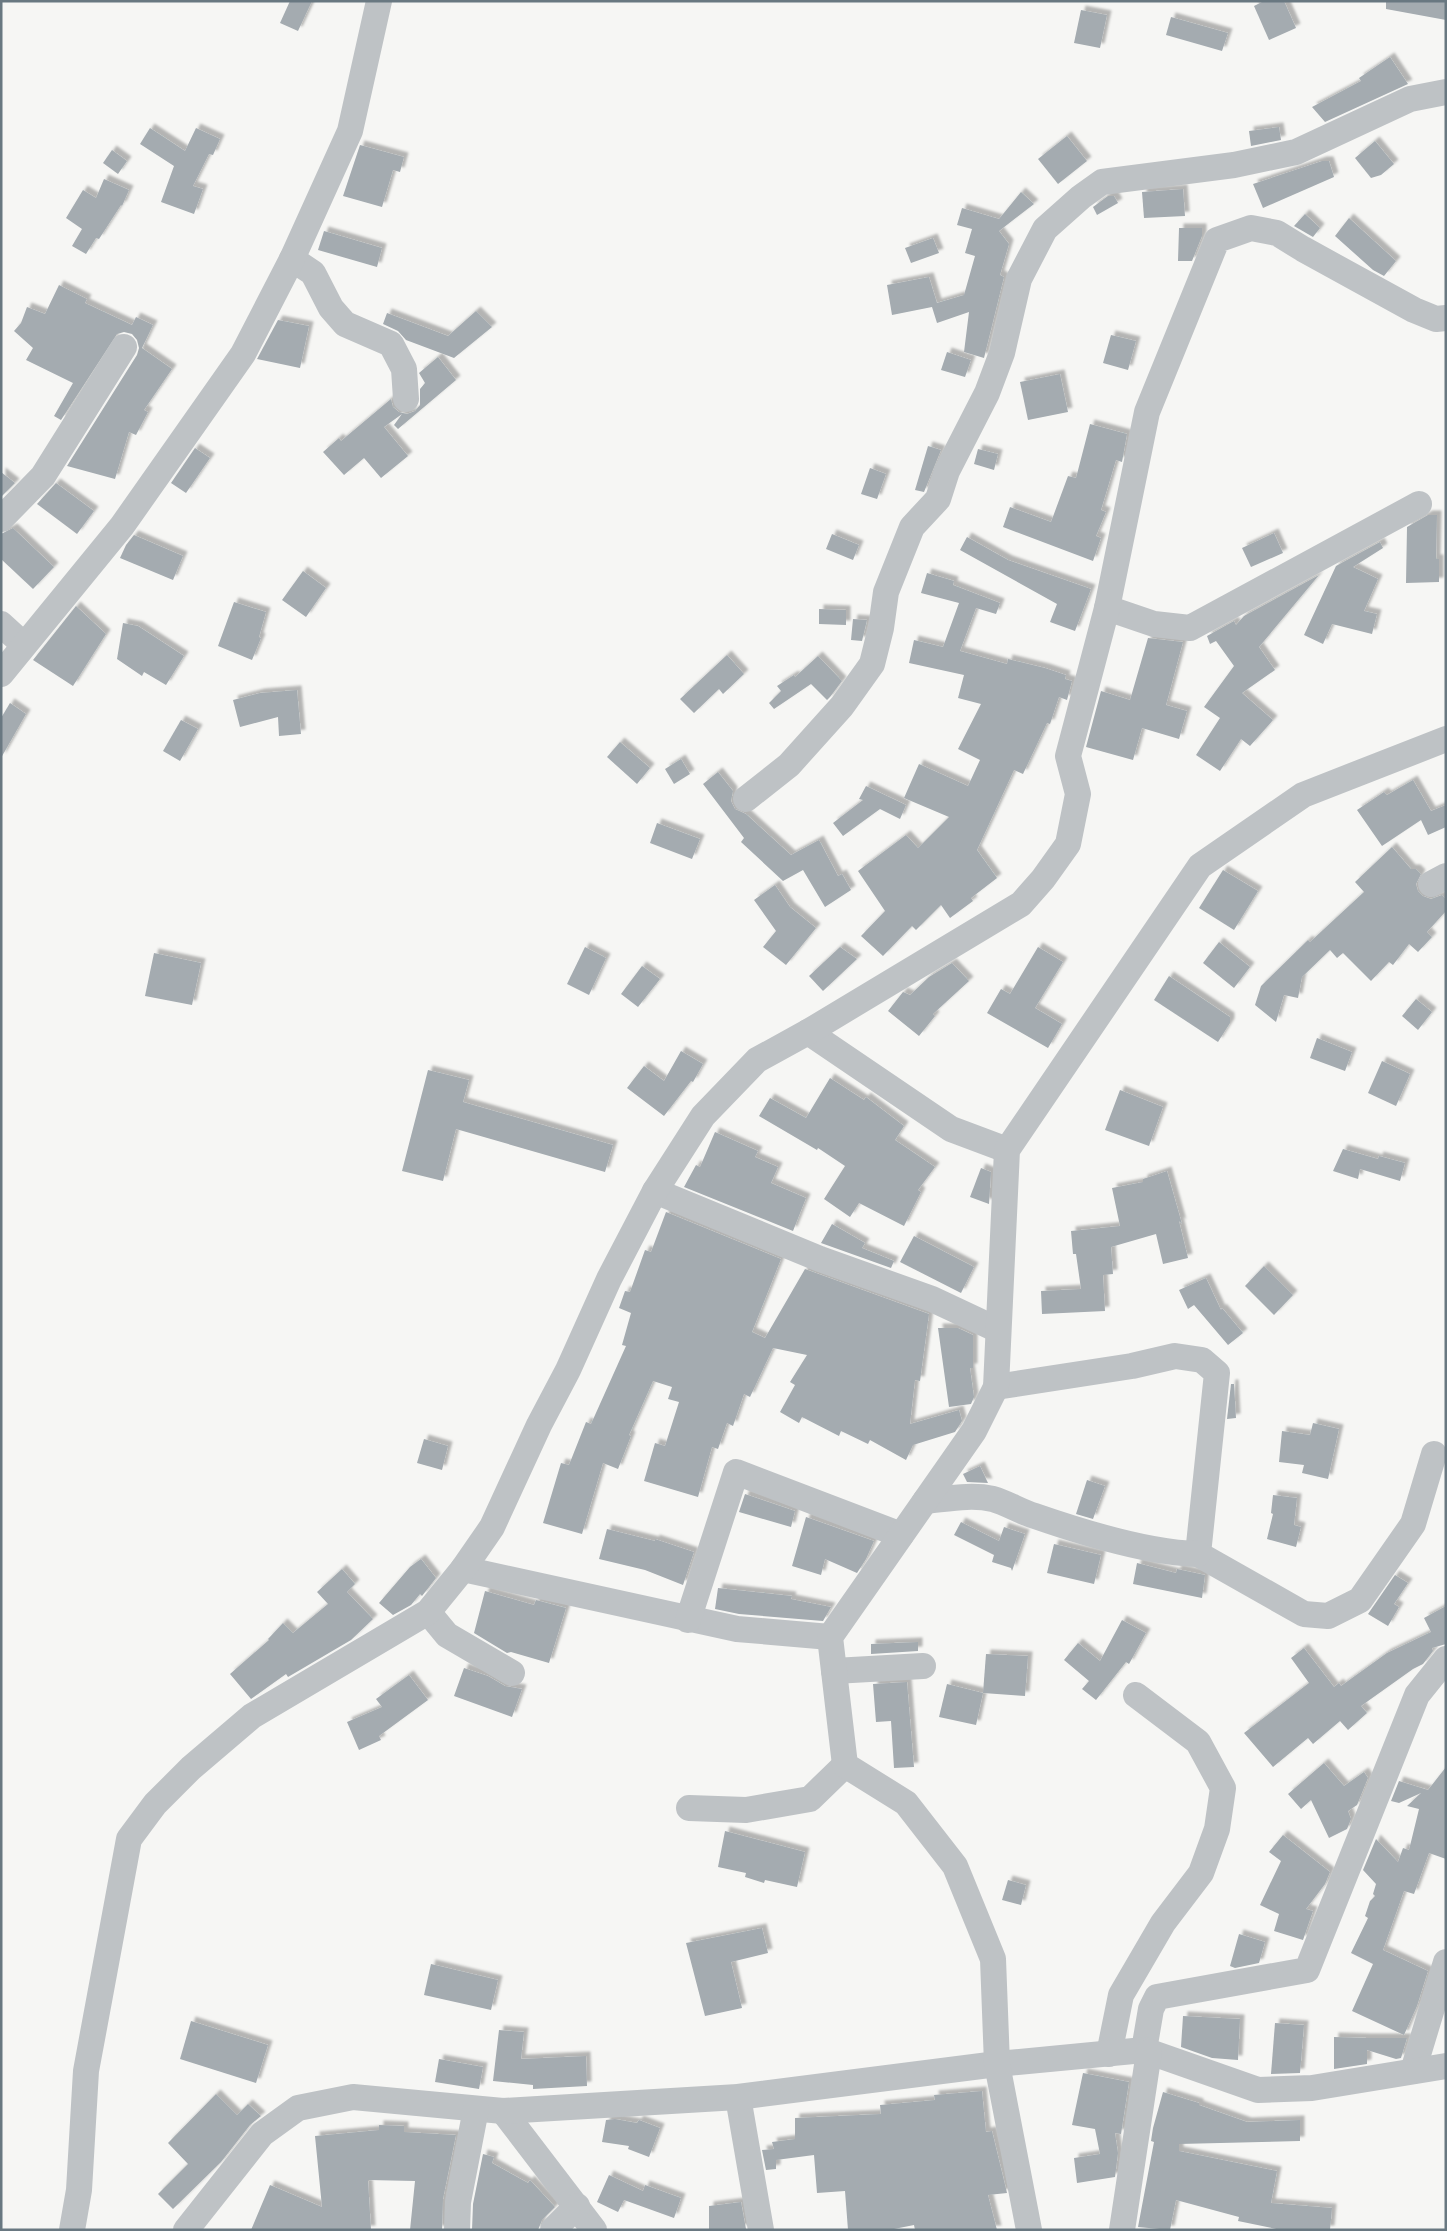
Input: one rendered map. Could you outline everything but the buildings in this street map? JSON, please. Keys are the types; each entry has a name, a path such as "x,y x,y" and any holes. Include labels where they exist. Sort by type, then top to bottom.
{"street":[{"path":"1,674 122,526 243,354 292,259 350,131 379,1"},
{"path":"746,800 789,765 842,706 872,664 881,628 886,592 912,527 938,499 947,471 987,393 1002,353 1019,279 1045,229 1081,197 1102,182 1234,165 1296,152 1410,99 1446,92"},
{"path":"72,2230 79,2190 86,2071 129,1839 155,1804 173,1786 252,1716 428,1612 464,1569 492,1527 609,1279 655,1190 703,1116 757,1060 808,1032 1021,904 1043,879 1068,844 1078,794 1068,756 1107,608 1147,412 1217,240 1250,228 1277,233 1414,310 1436,319 1446,318"},
{"path":"292,259 313,273 331,308 345,324 391,344 404,369 406,399"},
{"path":"1,520 43,476 124,347"},
{"path":"1107,608 1154,624 1190,628 1419,504"},
{"path":"1,624 24,645"},
{"path":"845,1765 830,1637 974,1431 996,1387 1007,1150 1200,866 1303,795 1446,739"},
{"path":"808,1032 951,1129 1007,1150"},
{"path":"655,1190 820,1259 932,1299 998,1330"},
{"path":"996,1387 1132,1366 1175,1356 1202,1360 1217,1373 1198,1554"},
{"path":"925,1501 968,1497 992,1499 1035,1516 1148,1549 1173,1554 1198,1554 1304,1614 1328,1616 1360,1600 1413,1524 1434,1454"},
{"path":"688,1620 736,1472 901,1535"},
{"path":"464,1569 688,1620 737,1629 830,1637"},
{"path":"428,1612 447,1635 512,1673"},
{"path":"1122,2230 1151,2008 1157,1997 1307,1970 1417,1695 1446,1660"},
{"path":"834,1671 923,1666"},
{"path":"1109,2054 1121,1995 1163,1923 1201,1873 1217,1829 1223,1788 1198,1742 1136,1696"},
{"path":"689,1808 746,1810 810,1799 845,1765"},
{"path":"845,1765 906,1803 955,1866 993,1959 997,2064 1029,2230"},
{"path":"1413,2071 1446,1962"},
{"path":"186,2230 262,2134 298,2108 353,2097 503,2111 738,2097 997,2064 1146,2051 1258,2090 1312,2088 1446,2066"},
{"path":"738,2097 761,2230"},
{"path":"457,2230 458,2202 476,2109"},
{"path":"503,2111 594,2230"},
{"path":"553,2230 577,2206"}]}
